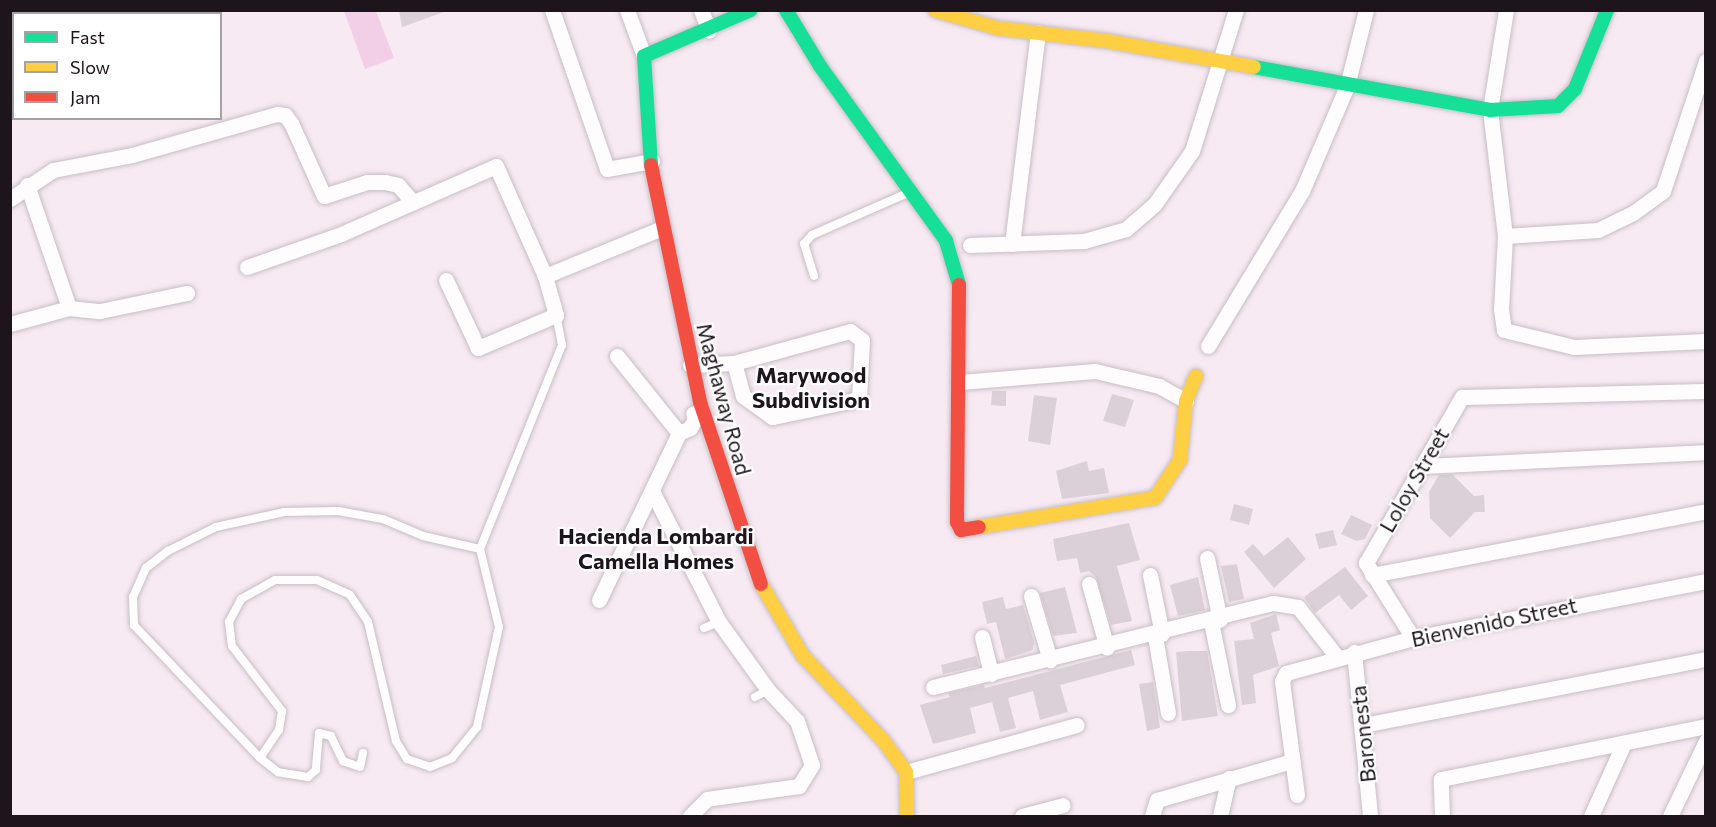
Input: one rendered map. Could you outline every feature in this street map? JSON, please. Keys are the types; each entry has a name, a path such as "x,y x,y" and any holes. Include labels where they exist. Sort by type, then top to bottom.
{"street":[{"path":"552,10 607,169 652,161"},
{"path":"627,10 644,57 709,32 751,10"},
{"path":"701,10 709,32"},
{"path":"786,10 820,66 946,241 956,268 961,294 957,522 966,531 1155,498 1172,478 1180,460 1186,401 1196,376"},
{"path":"934,10 957,20 1222,61 1347,86 1490,110 1558,106 1575,89 1607,10"},
{"path":"970,245 1084,241 1126,229 1154,205 1192,151 1222,61 1236,10"},
{"path":"1208,345 1302,191 1347,86 1366,10"},
{"path":"1506,10 1490,110 1505,236 1501,309 1504,330 1574,347 1706,342"},
{"path":"1012,244 1038,33"},
{"name":"Maghaway Road","path":"644,57 652,161 662,228 690,365 696,407 736,519 768,601 803,656 906,772"},
{"path":"1505,236 1598,230 1633,213 1663,191 1706,61"},
{"path":"10,200 27,184 69,165 132,155 277,114 285,115 291,123 324,196 367,182 385,182 398,185 413,202"},
{"path":"247,267 413,202 496,166 545,276 556,315 478,348 446,280"},
{"path":"27,184 69,308"},
{"path":"545,276 662,228"},
{"path":"10,324 69,308 100,311 187,293"},
{"path":"690,365 734,363 850,331 862,340 859,399 772,417 743,396 734,363"},
{"path":"617,356 681,430"},
{"path":"960,382 1095,371 1159,386 1186,401"},
{"name":"Loloy Street","path":"1369,569 1462,398 1706,391"},
{"path":"681,430 690,428 696,407"},
{"path":"599,600 681,430"},
{"path":"1424,466 1706,452"},
{"path":"652,491 719,622 762,694 797,721 806,738 812,765 800,786 707,799 690,816"},
{"path":"1413,638 1369,569 1706,511"},
{"path":"1207,558 1228,705"},
{"path":"1150,575 1168,713"},
{"name":"Bienvenido Street","path":"1292,761 1282,681 1286,673 1354,652 1413,638 1706,581"},
{"path":"1089,584 1107,648"},
{"path":"1031,596 1050,660"},
{"path":"933,687 1107,648 1215,621 1273,603 1298,608 1337,657"},
{"path":"982,637 991,674"},
{"name":"Baronesta","path":"1354,652 1371,816"},
{"path":"1363,725 1706,660"},
{"path":"907,816 906,772 1077,724"},
{"path":"1442,816 1441,779 1623,745 1706,726"},
{"path":"1670,816 1706,741"},
{"path":"1591,816 1623,745"},
{"path":"1152,816 1157,800 1292,761 1297,795"},
{"path":"1220,816 1229,778"},
{"path":"1022,816 1063,805"}],"lane":[{"path":"814,276 804,244 812,236 911,192"},
{"path":"260,758 279,730 282,711 232,646 229,622 241,599 274,580 317,580 350,594 368,622 396,741 407,759 430,767 452,758 477,727 499,627 480,549 562,345 556,315"},
{"path":"363,753 360,767 343,760 331,736 319,733 316,770 308,777 278,772 260,758 134,624 133,597 146,568 168,551 216,527 284,512 338,511 383,519 423,536 480,549"},
{"path":"704,628 719,622"}],"shaded area":[{"path":"344,11 376,11 394,58 365,69"}],"building":[{"path":"399,10 444,10 444,12 402,27"},
{"path":"992,391 1006,391 1006,406 991,405"},
{"path":"1112,394 1134,400 1125,427 1103,421"},
{"path":"1034,395 1057,398 1050,445 1028,441"},
{"path":"1087,461 1089,471 1104,468 1109,493 1062,499 1056,471"},
{"path":"1452,474 1474,496 1484,495 1485,512 1475,512 1450,538 1430,518 1429,492 1439,475"},
{"path":"1234,504 1253,509 1249,525 1230,520"},
{"path":"1351,515 1372,525 1365,539 1357,541 1341,534"},
{"path":"1129,523 1140,560 1117,566 1132,621 1111,625 1096,577 1089,571 1080,573 1077,558 1057,561 1053,539"},
{"path":"1333,530 1337,545 1319,549 1315,534"},
{"path":"1288,537 1306,559 1274,588 1244,552 1253,544 1264,556"},
{"path":"1237,564 1244,599 1229,602 1221,566"},
{"path":"1345,567 1368,596 1351,610 1339,595 1315,613 1304,597"},
{"path":"1198,577 1205,610 1178,616 1170,585"},
{"path":"1065,587 1077,633 1053,636 1040,593"},
{"path":"1003,597 1006,609 1023,605 1034,642 1033,650 1005,659 996,622 987,624 982,602"},
{"path":"1276,614 1280,630 1271,633 1279,666 1253,675 1256,703 1242,705 1234,641 1254,639 1250,623"},
{"path":"1131,650 1135,665 1060,685 1068,712 1040,720 1033,691 1008,698 1016,728 1000,732 992,702 970,708 976,733 933,744 920,705 950,697 948,693 984,685 985,688"},
{"path":"1207,651 1218,716 1182,721 1176,652"},
{"path":"976,656 979,666 943,674 941,665"},
{"path":"1153,682 1160,728 1147,731 1139,684"}],"traffic: fast":[{"path":"651,165 644,56 751,10"},
{"path":"786,10 820,66 946,241 959,285"},
{"path":"1254,67 1490,110 1558,106 1575,89 1607,10"}],"traffic: slow":[{"path":"935,10 997,28 1107,41 1254,67"},
{"path":"979,527 1155,498 1180,460 1186,401 1196,376"},
{"path":"761,584 803,656 883,740 906,772 907,816"}],"traffic: jam":[{"path":"651,165 700,402 761,584"},
{"path":"959,285 957,522 961,530 979,527"}],"district":[{"name":"Marywood Subdivision","path":"811,386"},
{"name":"Hacienda Lombardi Camella Homes","path":"656,548"}]}
